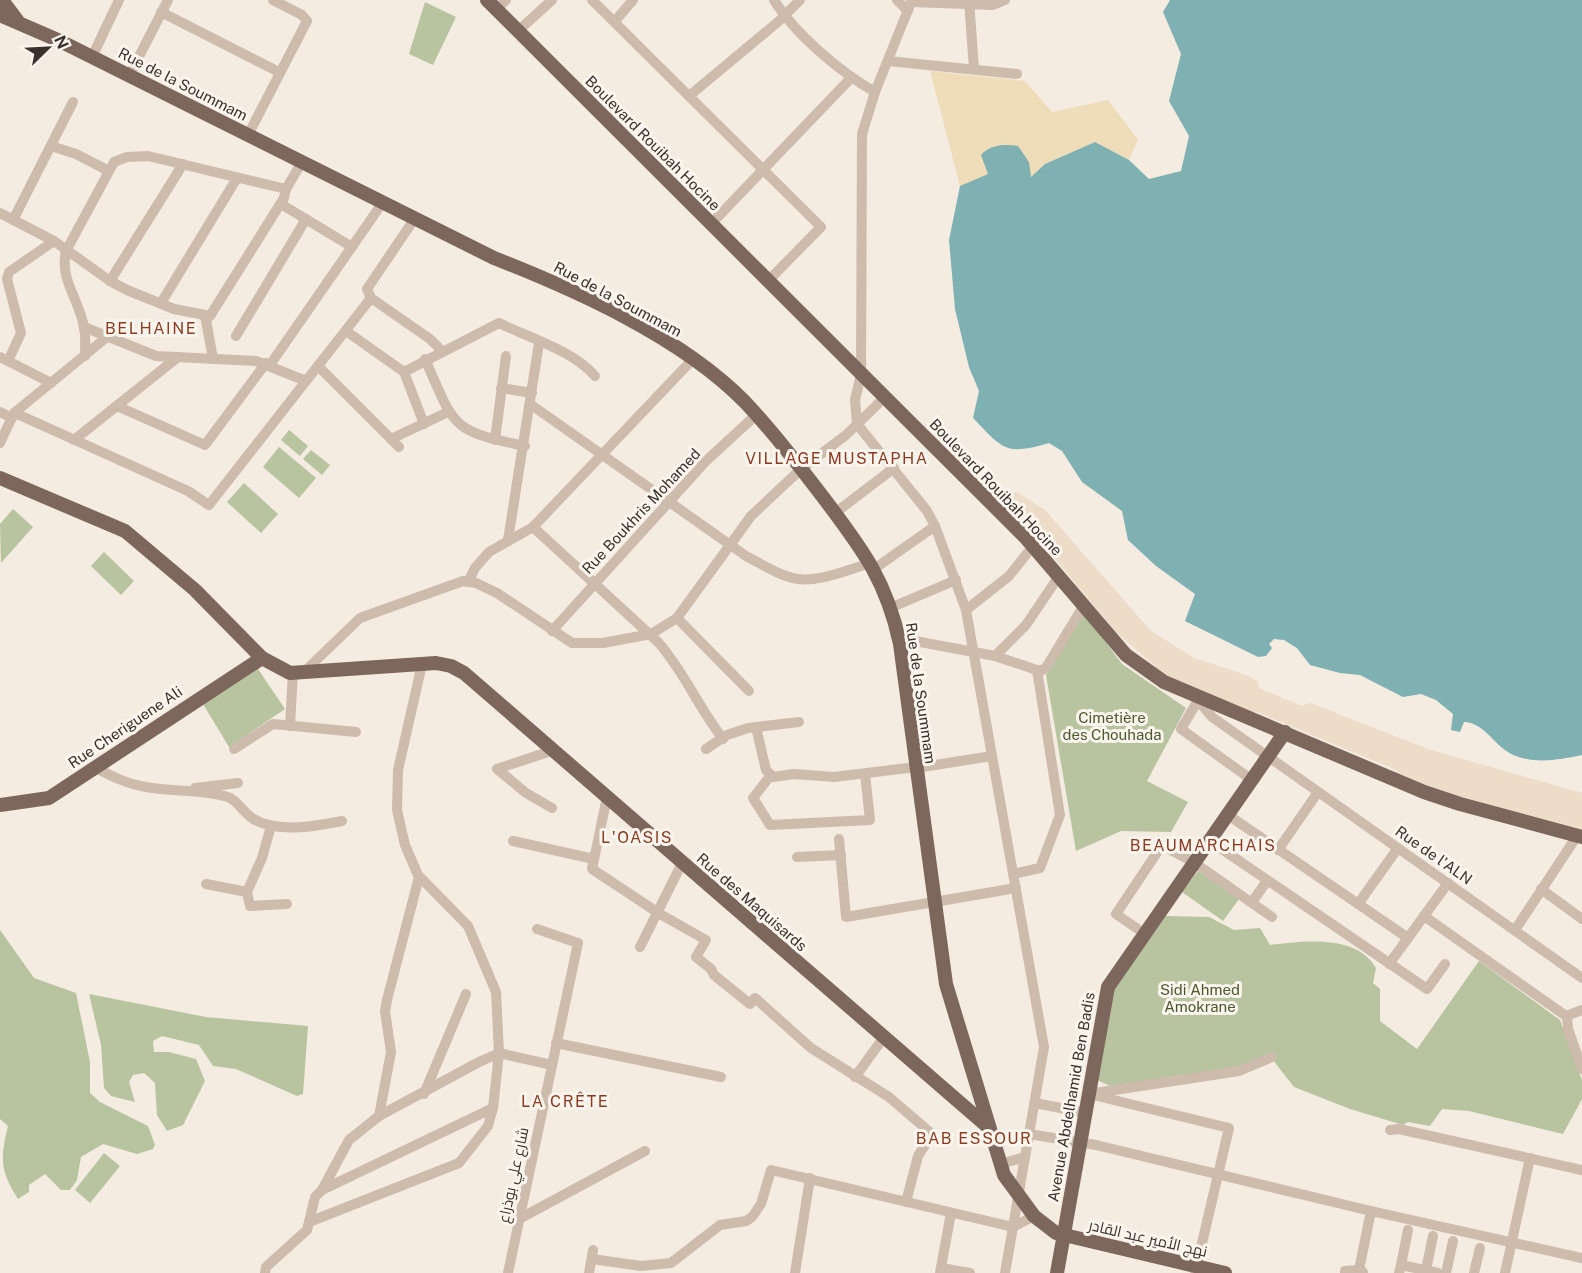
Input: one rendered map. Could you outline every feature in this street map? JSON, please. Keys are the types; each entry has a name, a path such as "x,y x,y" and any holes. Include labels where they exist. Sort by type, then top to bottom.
{"main road":[{"path":"2,0 8,19"},
{"name":"Boulevard Rouibah Hocine","path":"496,3 518,31 1033,546 1126,656 1164,682 1195,698 1285,732 1460,804 1580,836"},
{"name":"Rue de la Soummam","path":"8,19 92,57 415,218 648,330 693,359 721,381 756,416 801,469 873,566 890,608 898,638 945,984 1000,1164 1007,1183 1018,1198"},
{"path":"0,478 125,531 195,590 262,658 299,672"},
{"name":"Rue Cheriguene Ali","path":"0,805 49,798 262,658"},
{"name":"Rue des Maquisards","path":"299,672 444,664 464,673 988,1127"},
{"name":"Avenue Abdelhamid Ben Badis","path":"1057,1273 1108,987 1285,732"},
{"name":"نهج الأمير عبد القادر","path":"1018,1198 1034,1216 1051,1230 1064,1236 1195,1270 1219,1272"}],"street":[{"path":"92,57 119,0"},
{"path":"129,76 168,0"},
{"path":"248,135 306,17 273,0"},
{"path":"518,31 552,0"},
{"path":"592,0 821,227 768,281"},
{"path":"615,21 633,0"},
{"path":"774,0 783,15 850,78 875,92"},
{"path":"689,96 779,21 800,0"},
{"path":"897,0 910,4 969,2 996,4 1005,0"},
{"path":"969,2 974,69"},
{"path":"910,4 864,123 860,152 861,375 855,400 857,424 894,468 935,526 966,610 1044,1047 1005,1273"},
{"path":"161,12 279,72"},
{"path":"888,61 1017,74"},
{"path":"711,224 850,78"},
{"path":"14,220 74,102"},
{"path":"51,146 76,154 108,170"},
{"path":"85,356 84,327 64,273 66,251 108,170 118,160 140,156 286,189"},
{"path":"0,213 54,241 110,281 174,309 210,316 280,204 302,162"},
{"path":"110,281 183,164"},
{"path":"160,303 237,178"},
{"path":"117,406 205,445 268,364 383,202"},
{"path":"280,204 352,247"},
{"path":"415,218 367,289 371,298 430,339 442,351"},
{"path":"236,336 306,219"},
{"path":"51,383 4,359 21,333 5,270 54,241"},
{"path":"0,412 14,415 74,440 188,492 209,505 371,298"},
{"path":"205,315 213,359"},
{"path":"404,372 499,322 539,343 558,349 587,367 595,376"},
{"path":"84,327 156,356 268,364 306,381"},
{"path":"346,331 404,372 424,424"},
{"path":"0,443 14,415 107,338"},
{"path":"508,540 525,446 539,343"},
{"path":"495,440 506,356"},
{"path":"74,440 178,357"},
{"path":"425,359 448,412 465,429 480,437 525,446"},
{"path":"468,582 475,568 489,552 533,527 693,359"},
{"path":"318,366 399,447"},
{"path":"501,388 531,398 602,454 730,543 771,569 799,579 873,566 935,526"},
{"path":"290,726 299,672 360,618 458,582 468,582 497,593 567,641 580,645 651,634 677,618 751,516 801,469 857,424 884,398"},
{"path":"391,439 448,412"},
{"name":"Rue Boukhris Mohamed","path":"552,631 705,461 756,416"},
{"path":"835,513 894,468"},
{"path":"533,527 651,634 669,655 702,713 723,739"},
{"path":"966,610 1009,576 1033,546"},
{"path":"995,656 1026,625 1059,576"},
{"path":"890,608 956,580"},
{"path":"898,638 995,656 1043,670 1084,605"},
{"path":"677,618 750,692"},
{"path":"309,1222 459,1163 488,1126 493,1108 500,1053 496,992 472,933 462,919 419,877 405,845 395,797 398,770 422,664"},
{"path":"1013,874 1040,868 1060,815 1037,670"},
{"path":"1195,698 1180,729 1252,780"},
{"name":"Rue de l'ALN","path":"1195,698 1212,717 1582,978"},
{"path":"706,749 723,739 756,727 799,722"},
{"path":"234,749 273,724 356,732"},
{"path":"756,727 766,770 771,775 834,777 916,768 992,756"},
{"path":"552,808 526,793 497,769 554,750"},
{"path":"94,767 117,780 144,787 186,790 231,798 254,820 271,826 319,825 342,821"},
{"path":"771,775 753,798 770,825 870,820 865,774"},
{"path":"186,790 238,783"},
{"path":"1278,849 1318,792"},
{"path":"606,797 592,869 656,912 706,940 696,957 711,969 714,975 750,1004 754,998 811,1048 889,1097 932,1134 918,1156 906,1202"},
{"path":"1228,815 1408,938"},
{"path":"271,826 262,858 247,892 250,906 287,904"},
{"path":"1515,930 1541,889 1580,836"},
{"path":"839,839 846,917 1016,888"},
{"path":"513,841 594,859"},
{"path":"1210,841 1427,989 1445,964"},
{"path":"1145,934 1116,914 1162,845 1195,863 1272,917"},
{"path":"1358,904 1398,848"},
{"path":"797,857 841,855"},
{"path":"640,947 682,862"},
{"path":"379,1116 391,1052 385,1011 419,877"},
{"path":"1252,902 1267,881"},
{"path":"1389,964 1448,883"},
{"path":"206,884 247,892"},
{"path":"1541,889 1582,919"},
{"path":"1424,916 1567,1015"},
{"name":"شارع علي بوذراع","path":"508,1273 578,943 537,929"},
{"path":"424,1094 466,994"},
{"path":"1567,1015 1582,1010"},
{"path":"1567,1015 1568,1029 1582,1069"},
{"path":"855,1077 884,1037"},
{"path":"556,1043 721,1077"},
{"path":"265,1273 266,1267 307,1230 315,1197 322,1190 349,1140 379,1116 500,1053 552,1065"},
{"path":"1089,1094 1239,1071 1272,1058"},
{"path":"1089,1094 1229,1128 1195,1270"},
{"path":"1035,1103 1086,1113"},
{"path":"322,1190 493,1108"},
{"path":"1390,1130 1399,1129 1582,1170"},
{"path":"1029,1134 1081,1142 1371,1211 1582,1257"},
{"path":"519,1219 645,1151"},
{"path":"1000,1164 1025,1157"},
{"path":"1504,1273 1530,1158"},
{"path":"589,1273 593,1254 640,1266 671,1263 720,1225 746,1221 753,1217 760,1204 771,1170 1013,1227 1034,1216"},
{"path":"795,1273 810,1178"},
{"path":"1345,1273 1345,1270 1361,1271 1371,1211"},
{"path":"951,1213 941,1270 970,1273"},
{"path":"1408,1230 1400,1269 1438,1273"},
{"path":"1426,1270 1433,1236"},
{"path":"1446,1273 1453,1241"},
{"path":"1474,1273 1480,1248"}],"green space":[{"path":"425,2 456,17 433,65 409,54"},
{"path":"289,430 308,446 300,456 281,440"},
{"path":"279,447 316,478 299,498 263,467"},
{"path":"311,450 330,465 322,475 303,459"},
{"path":"244,483 278,514 261,533 227,502"},
{"path":"13,509 33,527 1,563 0,524"},
{"path":"104,552 134,581 121,595 91,566"},
{"name":"Cimetière des Chouhada","path":"1084,613 1122,664 1186,708 1147,781 1188,802 1171,832 1121,831 1076,851 1046,675"},
{"path":"258,669 285,709 229,747 203,704"},
{"path":"1198,871 1239,899 1223,921 1182,892"},
{"name":"Sidi Ahmed Amokrane","path":"1166,916 1209,917 1234,930 1260,928 1270,945 1328,942 1356,950 1367,957 1376,968 1373,983 1380,989 1380,1021 1417,1049 1479,961 1560,1020 1582,1080 1582,1099 1563,1134 1469,1111 1442,1109 1430,1126 1408,1122 1403,1125 1350,1109 1294,1087 1269,1055 1239,1067 1110,1086 1097,1080 1112,991"},
{"path":"0,930 34,978 76,993 90,1062 90,1093 100,1102 148,1126 155,1145 153,1149 137,1154 103,1144 81,1157 77,1180 70,1190 61,1190 45,1174 29,1185 29,1192 18,1199 3,1164 8,1126 0,1119"},
{"path":"89,994 206,1017 308,1026 303,1094 297,1096 236,1069 213,1066 199,1045 162,1036 153,1041 154,1052 169,1052 196,1059 205,1081 183,1125 167,1131 157,1115 155,1083 144,1073 133,1075 129,1082 135,1102 111,1096 104,1088 101,1045"},
{"path":"104,1153 120,1166 90,1203 75,1190"}],"sand":[{"path":"930,71 1025,81 1052,112 1108,100 1138,140 1129,160 1095,142 1045,164 1036,175 1030,177 984,164 989,174 960,186"}],"shaded area":[{"path":"938,430 998,489 1018,493 1045,510 1151,631 1194,658 1246,675 1257,681 1259,688 1302,706 1310,703 1431,750 1582,793 1582,832 1482,805 1397,776 1396,770 1257,712 1250,712 1174,681 1156,670 1156,667 1117,633 1113,634 1110,630 1112,627 1040,541 1036,542 932,437"}],"water":[{"path":"1170,0 1582,0 1582,755 1553,760 1533,760 1514,755 1471,723 1464,722 1460,732 1451,730 1453,714 1436,700 1421,694 1403,697 1360,675 1340,673 1310,665 1297,648 1284,640 1274,639 1269,644 1272,648 1266,656 1258,657 1185,621 1195,594 1156,566 1128,540 1122,511 1082,482 1062,451 1049,443 1023,449 1006,447 991,437 973,418 979,391 969,367 955,309 949,240 960,186 988,174 981,155 989,149 1003,145 1018,146 1029,162 1031,177 1045,164 1095,142 1129,160 1149,179 1181,171 1189,136 1169,101 1181,54 1163,12"}],"district":[{"name":"BELHAINE","path":"151,328"},
{"name":"VILLAGE MUSTAPHA","path":"837,458"},
{"name":"L'OASIS","path":"637,837"},
{"name":"BEAUMARCHAIS","path":"1203,845"},
{"name":"LA CRÊTE","path":"565,1101"},
{"name":"BAB ESSOUR","path":"974,1138"}]}
